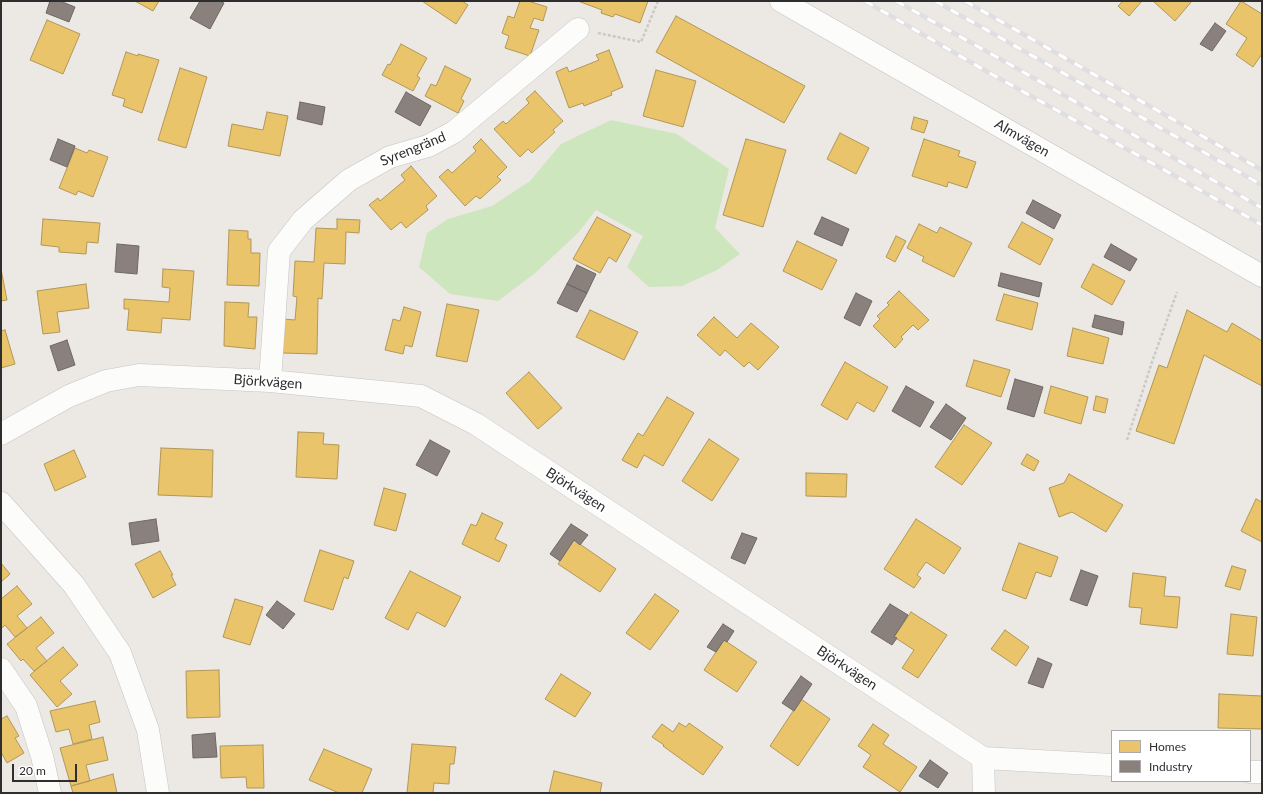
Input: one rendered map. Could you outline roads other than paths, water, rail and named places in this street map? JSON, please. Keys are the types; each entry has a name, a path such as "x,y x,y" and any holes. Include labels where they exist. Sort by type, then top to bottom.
{"street":[{"name":"Almvägen","path":"781,1 1262,276"},
{"name":"Syrengränd","path":"270,381 279,251 304,220 349,180 390,157 428,146 454,132 578,29"},
{"name":"Björkvägen","path":"1,434 69,396 106,381 139,375 270,381 421,396 476,424 983,758"},
{"path":"1,503 74,586 120,653 148,730 158,793"},
{"path":"1,669 26,706 42,756 50,793"},
{"path":"984,793 983,758 1111,764"},
{"path":"1251,772 1262,772"}],"railway":[{"path":"865,1 986,71 1262,225"},
{"path":"896,1 1262,208"},
{"path":"935,1 1262,185"},
{"path":"965,1 1262,170"}]}
